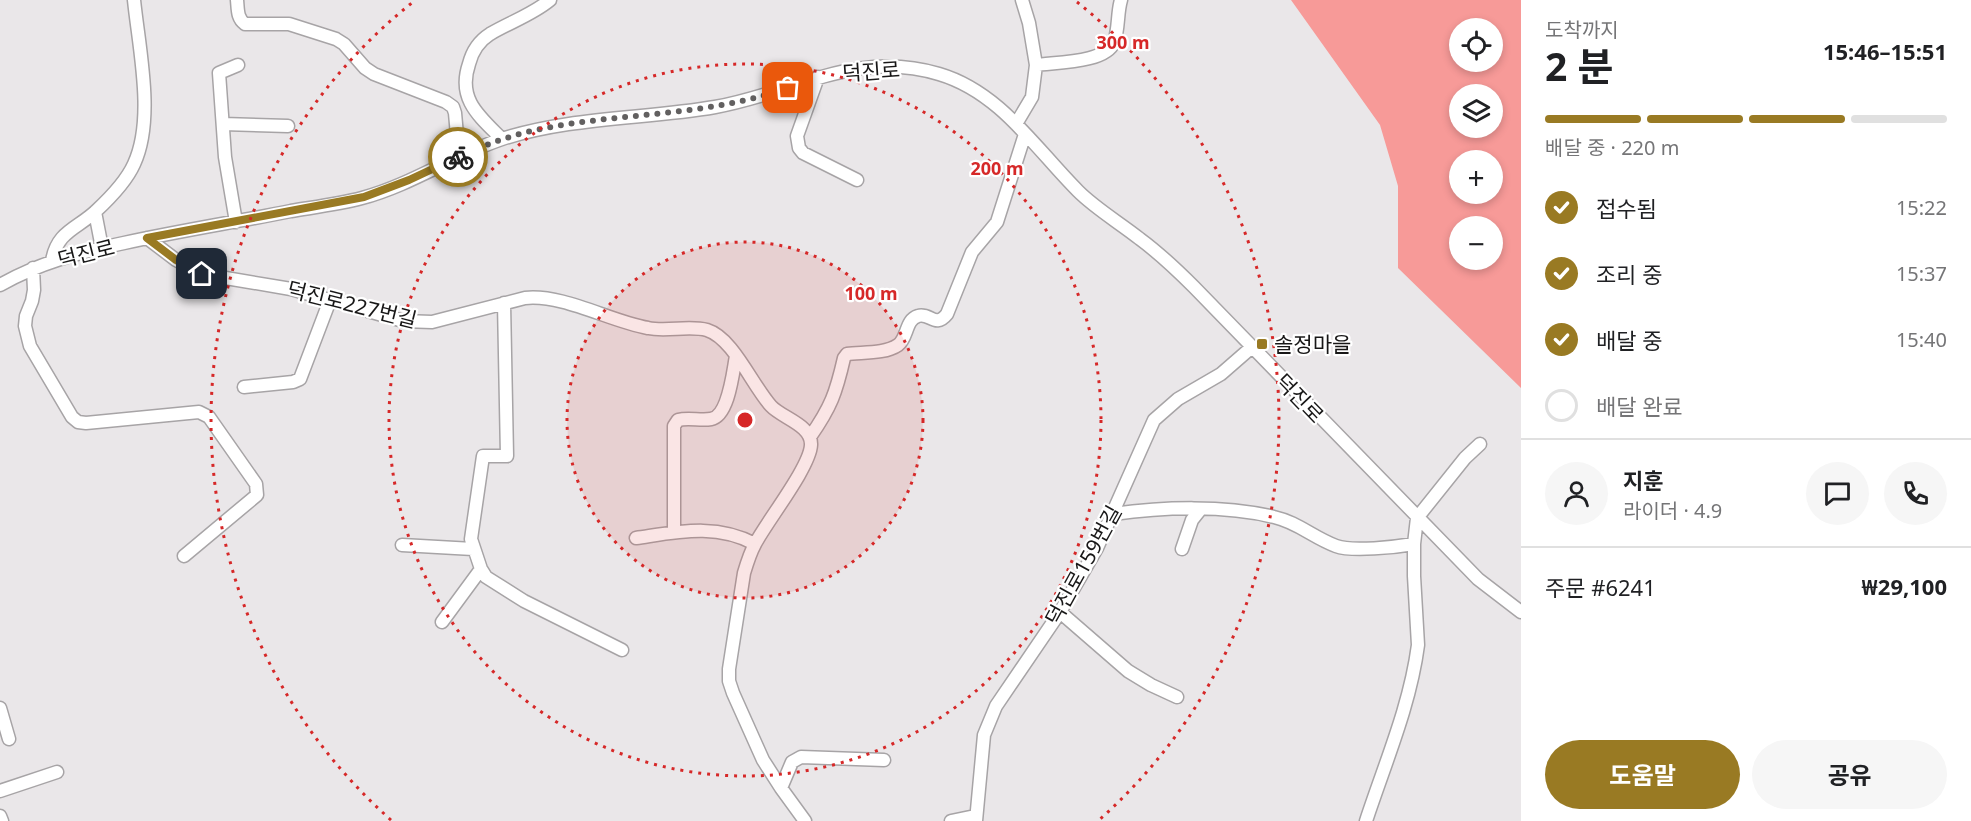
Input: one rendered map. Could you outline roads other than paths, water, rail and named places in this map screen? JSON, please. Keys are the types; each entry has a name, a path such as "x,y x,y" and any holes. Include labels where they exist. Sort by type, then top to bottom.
{"street":[{"path":"52,261 61,238 95,212 134,164 142,134 143,92 134,0"},
{"path":"237,0 240,20 245,24 289,24 336,39 374,74 446,102 456,112 459,157"},
{"path":"502,139 479,115 467,97 465,79 470,60 474,50 487,36 532,13 550,0"},
{"path":"1016,124 1032,97 1036,65 1029,23 1022,0"},
{"path":"1036,65 1104,55 1114,42 1121,0"},
{"path":"236,222 225,157 219,73 238,65"},
{"name":"덕진로","path":"0,285 52,261 102,248 364,197 502,139 564,125 719,106 754,99 818,77 872,66 921,70 956,80 973,88 995,104 1078,191 1167,261 1194,287 1478,579 1521,612"},
{"path":"818,77 797,136 799,148 803,153 857,180"},
{"path":"223,124 288,126"},
{"path":"805,821 764,760 729,681 744,573 755,544 807,461 810,453 810,437 828,410 844,358 847,354 889,349 902,341 909,322 915,316 922,315 937,321 943,319 972,252 997,222 1025,134"},
{"path":"95,212 102,248"},
{"name":"덕진로227번길","path":"147,238 176,260 202,274 273,285 389,318 418,322 447,319 525,298 546,298 650,329 707,330 721,339 736,356 773,408 796,423 810,437"},
{"path":"33,268 33,301 26,316 26,335 30,346 72,417 78,422 86,423 199,412 209,417 256,484 257,495 184,556"},
{"path":"244,387 293,382 300,379 330,300"},
{"path":"504,303 507,456 483,456 471,530 473,549 486,577 524,601 622,650"},
{"name":"덕진로159번길","path":"975,819 983,744 989,721 996,706 1060,612 1097,548 1154,420 1178,399 1221,374 1251,347"},
{"path":"674,532 674,426 678,420 713,419 718,416 726,403 736,356"},
{"path":"1366,821 1411,688 1417,655 1414,544 1417,518 1480,444"},
{"path":"1113,514 1168,508 1253,513 1297,524 1338,547 1400,547 1414,544"},
{"path":"1182,549 1192,520 1200,510"},
{"path":"636,538 674,532 716,531 730,533 755,544"},
{"path":"402,545 473,549"},
{"path":"442,622 481,569"},
{"path":"1060,612 1128,671 1177,697"},
{"path":"0,708 9,739"},
{"path":"781,788 792,762 801,757 884,760"},
{"path":"0,790 57,772"},
{"path":"0,816 2,821"},
{"path":"951,821 975,819"}],"place":[{"name":"솔정마을","path":"1262,344"}]}
